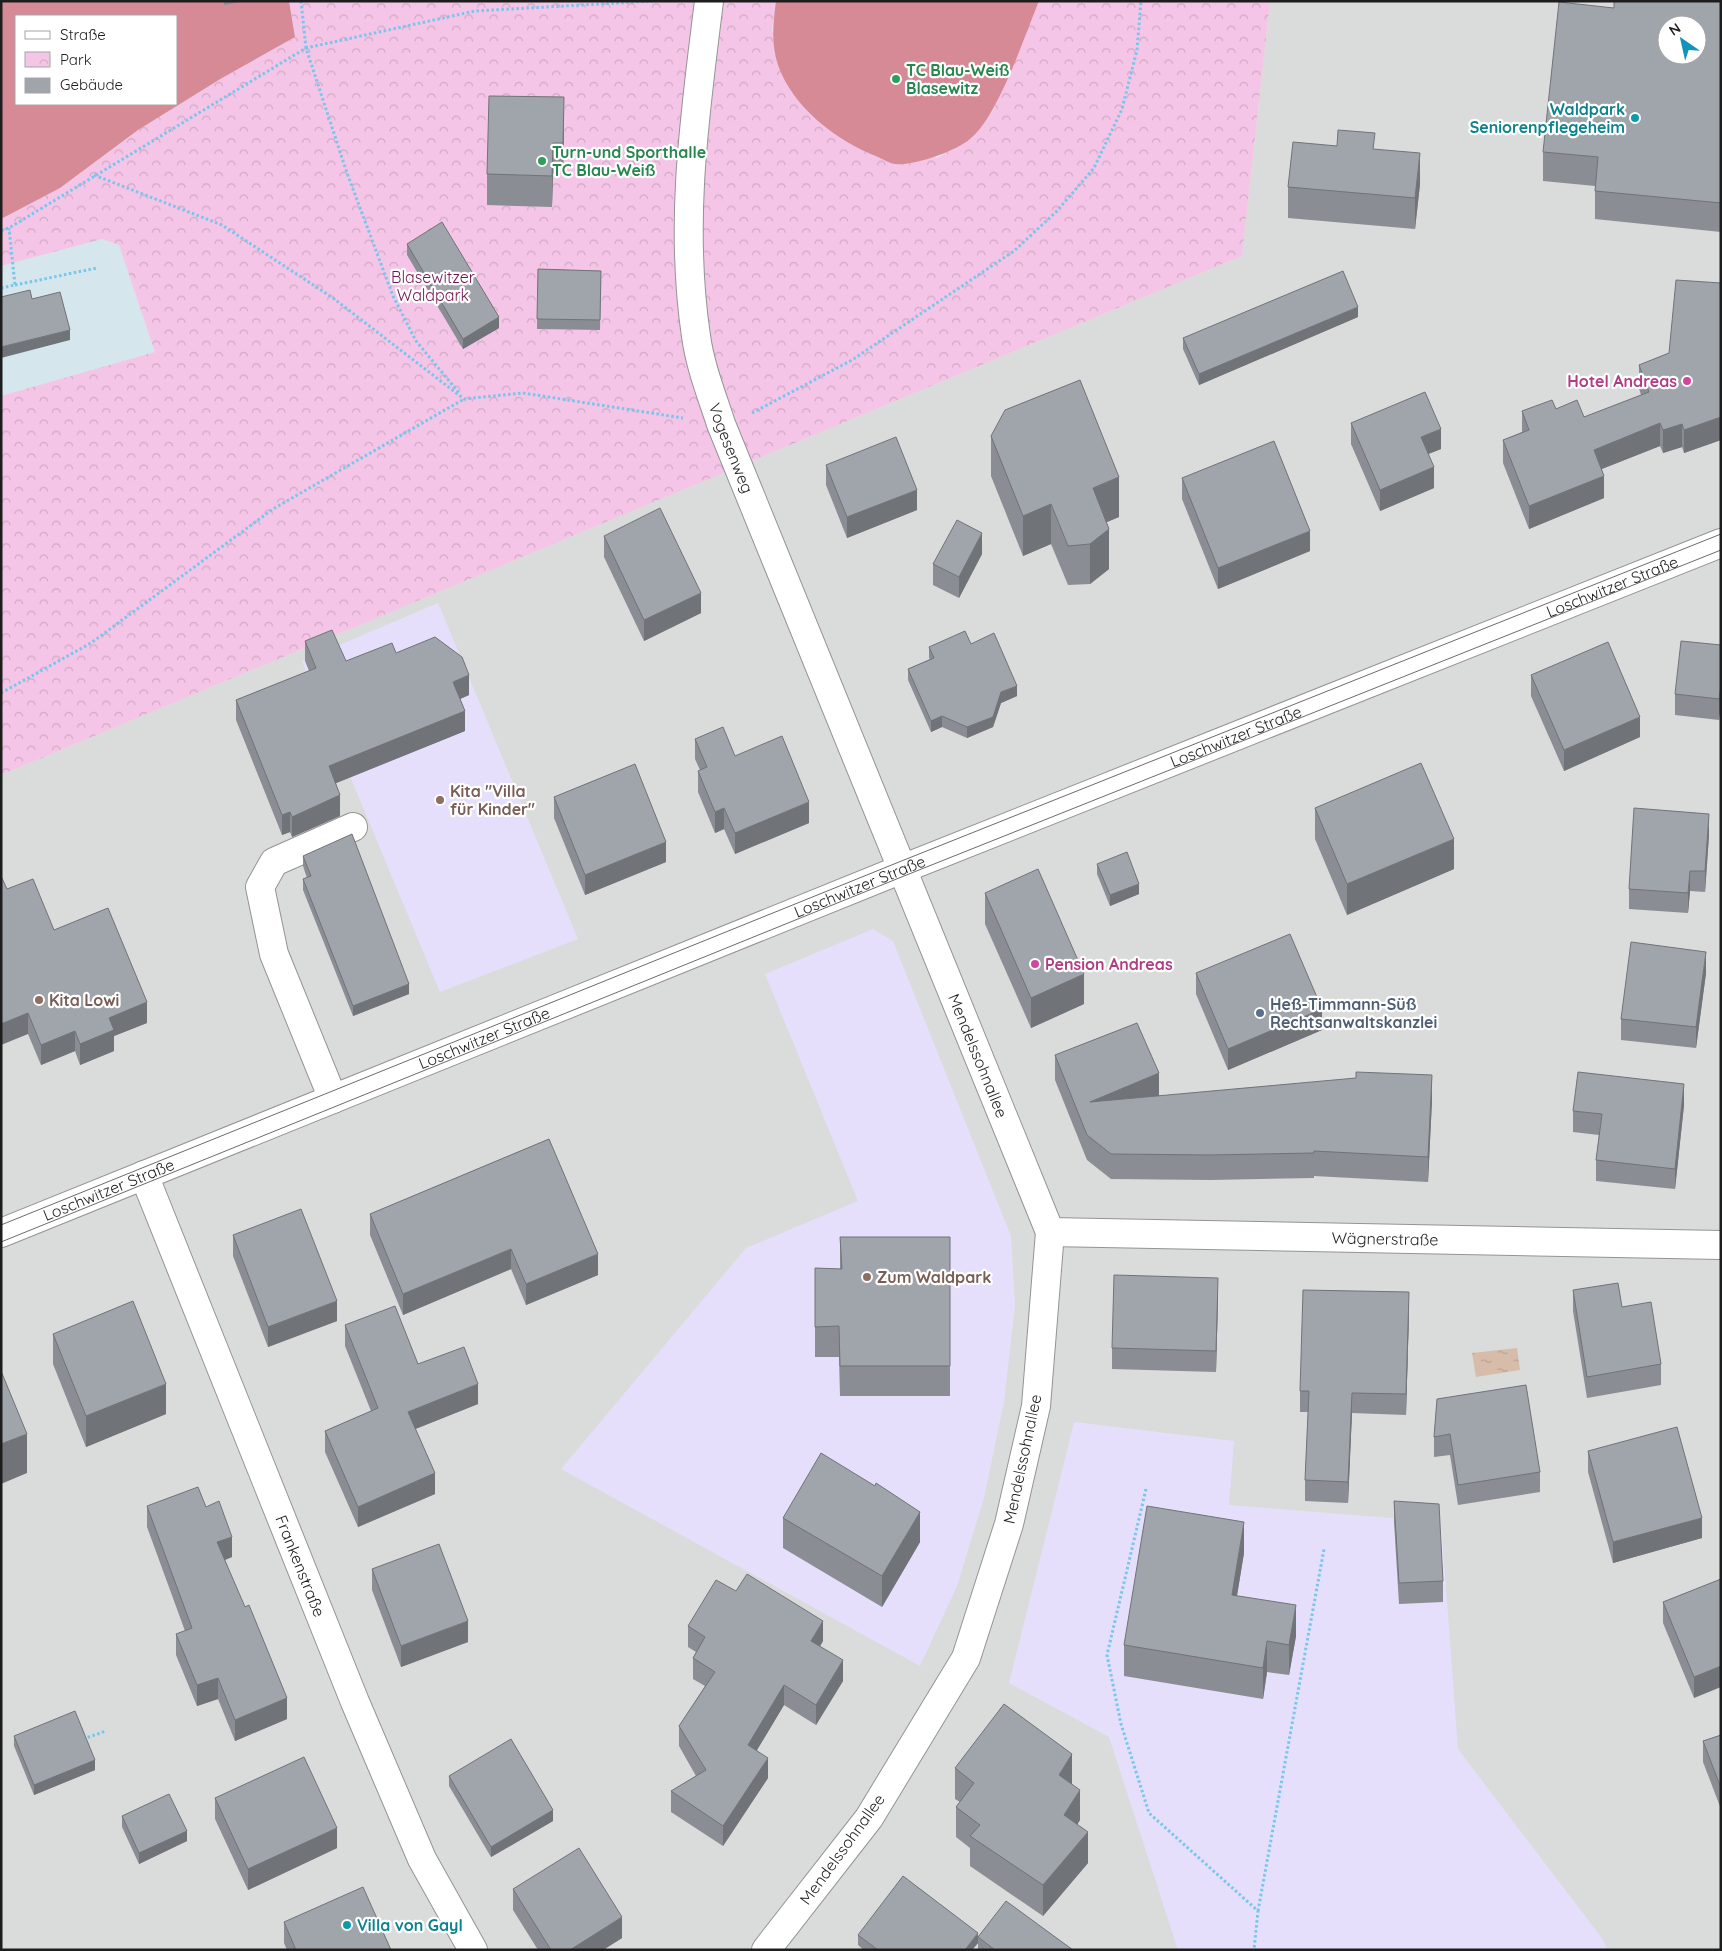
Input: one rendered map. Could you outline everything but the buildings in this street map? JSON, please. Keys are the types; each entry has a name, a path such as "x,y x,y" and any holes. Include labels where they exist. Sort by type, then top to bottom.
{"street":[{"name":"Vogesenweg","path":"709,1 689,180 688,255 696,338 720,424 902,869"},
{"name":"Loschwitzer Straße","path":"1,1234 902,869 1721,543"},
{"path":"333,1099 274,954 260,888 274,862 353,826"},
{"name":"Mendelssohnallee","path":"766,1950 868,1818 966,1658 1009,1524 1036,1406 1050,1232 902,869"},
{"name":"Frankenstraße","path":"144,1175 354,1702 422,1859 473,1950"},
{"name":"Wägnerstraße","path":"1050,1232 1721,1245"}],"path":[{"path":"301,1 306,48 346,173 394,296 416,341 464,399"},
{"path":"1,230 9,228 306,48 475,11 653,1"},
{"path":"1,693 91,643 274,509 464,399 523,393 720,424 760,410 852,360 1014,251 1056,212 1094,168 1122,109 1137,50 1141,1"},
{"path":"94,175 222,225 333,298 464,399"},
{"path":"9,228 15,285"},
{"path":"1,288 97,268"},
{"path":"1146,1489 1107,1655 1121,1724 1149,1814 1258,1912"},
{"path":"1254,1950 1258,1912 1324,1548"},
{"path":"82,1739 106,1730"}],"shaded area":[{"path":"1,1 289,1 295,37 222,78 138,130 60,188 1,219"},
{"name":"TC Blau-Weiß Blasewitz","path":"776,1 1039,1 1000,95 980,128 964,144 945,153 913,163 896,164 847,142 832,132 805,109 794,95 778,65 774,49 773,33"},
{"path":"1270,1 1721,1 1721,1950 1,1950 1,775 1242,256"},
{"path":"102,239 119,245 155,352 1,396 1,266"},
{"name":"Kita \"Villa für Kinder\"","path":"438,603 578,939 440,992 302,661"},
{"name":"Zum Waldpark","path":"873,929 893,941 1011,1236 1015,1306 1004,1402 984,1498 957,1586 920,1666 561,1469 746,1248 858,1201 765,974"},
{"path":"1074,1422 1234,1441 1229,1505 1441,1522 1458,1749 1601,1937 1608,1950 1178,1950 1109,1737 1009,1683"}],"green space":[{"name":"Blasewitzer Waldpark","path":"289,1 776,1 772,31 937,158 970,139 992,112 1039,1 1270,1 1242,256 1,775 1,396 155,352 119,245 102,239 1,266 1,219 60,188 138,130 222,78 295,37"}],"water":[{"path":"1517,1348 1520,1370 1476,1377 1472,1353"}],"tram line":[{"path":"1,1225 899,862 1721,534"},
{"path":"1,1242 904,876 1721,550"}],"place":[{"name":"TC Blau-Weiß Blasewitz","path":"896,79"},
{"name":"Waldpark Seniorenpflegeheim","path":"1635,118"},
{"name":"Turn-und Sporthalle TC Blau-Weiß","path":"542,161"},
{"name":"Hotel Andreas","path":"1687,381"},
{"name":"Kita \"Villa für Kinder\"","path":"440,800"},
{"name":"Pension Andreas","path":"1035,964"},
{"name":"Kita Lowi","path":"39,1000"},
{"name":"Heß-Timmann-Süß Rechtsanwaltskanzlei","path":"1260,1013"},
{"name":"Zum Waldpark","path":"867,1277"},
{"name":"Villa von Gayl","path":"347,1925"}]}
